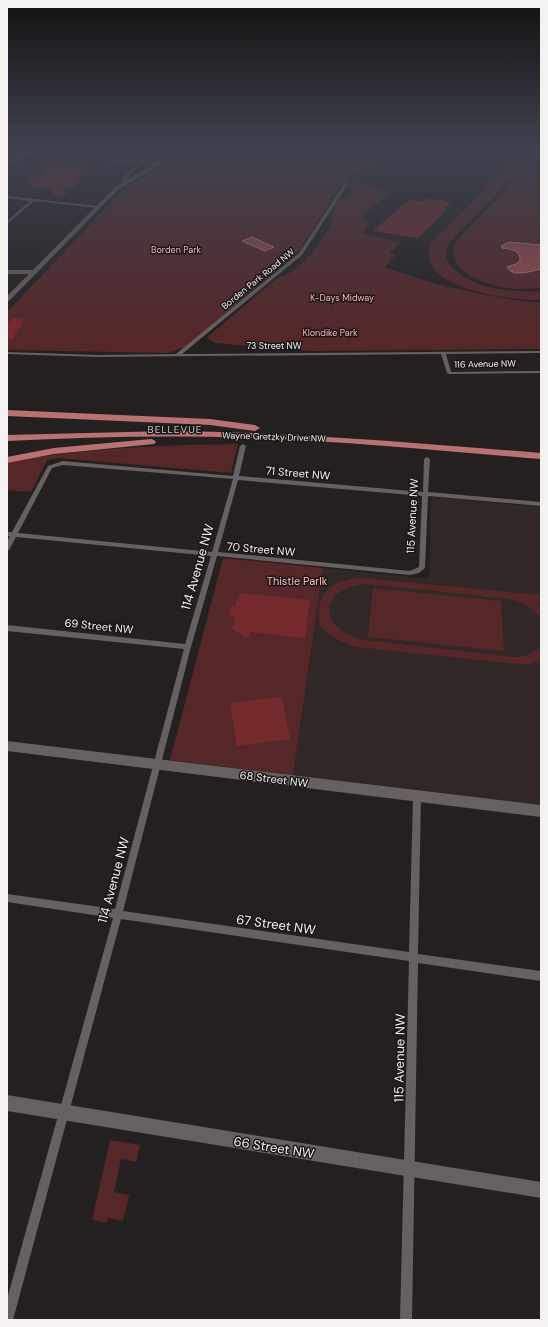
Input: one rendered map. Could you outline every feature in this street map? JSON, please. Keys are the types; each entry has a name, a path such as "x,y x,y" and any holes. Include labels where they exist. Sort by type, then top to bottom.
{"main road":[{"path":"7,412 210,422 253,432"},
{"name":"Wayne Gretzky Drive NW","path":"7,430 110,427 253,432 359,433 541,448"},
{"path":"7,460 54,451 114,444 253,432"},
{"name":"Wayne Gretzky Drive NW","path":"7,438 253,432 541,456"}],"street":[{"path":"7,223 21,211"},
{"path":"7,300 94,211"},
{"name":"Borden Park Road NW","path":"178,355 301,254 329,211"},
{"path":"7,272 34,272"},
{"path":"7,306 34,272"},
{"name":"73 Street NW","path":"7,353 98,356 541,352"},
{"name":"116 Avenue NW","path":"443,353 449,373 541,372"},
{"name":"114 Avenue NW","path":"7,1320 118,914 213,554 236,477 243,446"},
{"name":"115 Avenue NW","path":"417,572 422,568 427,459"},
{"name":"71 Street NW","path":"10,534 50,467 53,465 63,464 236,477 541,504"},
{"path":"7,548 10,534"},
{"name":"70 Street NW","path":"10,534 410,573 417,572"},
{"name":"69 Street NW","path":"7,628 188,647"},
{"name":"68 Street NW","path":"7,746 541,812"},
{"name":"115 Avenue NW","path":"406,1320 417,797"},
{"name":"67 Street NW","path":"7,898 541,976"},
{"name":"66 Street NW","path":"7,1103 541,1190"}],"shaded area":[{"path":"252,237 274,247 265,251 242,241"},
{"path":"509,242 541,245 541,269 522,273 513,272 510,270 507,267 520,261 520,257 515,251 502,248 501,246"},
{"path":"433,497 541,507 541,805 293,775 323,568 429,579 431,500"}],"green space":[{"name":"Borden Park","path":"103,211 325,211 299,251 185,347 168,353 7,350 7,312"},
{"name":"K-Days Midway","path":"333,211 368,211 362,220 370,221 363,233 401,243 389,253 396,255 384,267 422,280 461,290 501,298 541,303 541,349 312,351 214,343 207,337 279,277 294,270 310,255 318,246 329,228 332,221"},
{"path":"463,211 480,211 451,241 447,248 446,257 451,266 459,274 481,285 506,290 541,291 541,300 509,298 488,294 448,281 435,270 429,257 433,241"},
{"path":"486,211 541,211 541,288 506,288 484,282 473,277 463,271 457,263 454,254 455,243"},
{"path":"238,444 231,473 58,458 47,460 31,492 7,490 7,462 93,450 180,445"},
{"name":"Thistle Parlk","path":"223,558 323,568 293,775 170,760"},
{"path":"361,578 541,595 541,602 536,602 541,606 541,617 528,606 510,599 367,584 352,586 341,591 333,598 329,606 330,614 334,623 343,632 357,639 515,657 529,654 541,646 541,660 529,664 516,664 357,647 341,641 327,633 320,625 318,616 323,595 339,582"},
{"path":"373,588 501,601 504,651 368,637"},
{"path":"110,1140 140,1145 136,1162 121,1159 114,1192 129,1195 123,1221 108,1218 107,1223 92,1220"}],"building":[{"path":"396,211 446,211 418,238 373,231"},
{"path":"13,318 24,320 19,325 23,325 15,334 13,339 7,339 7,324"},
{"path":"240,593 310,600 305,638 250,632 248,637 242,636 242,634 232,629 235,616 229,615 232,605 235,606 236,600 238,600"},
{"path":"282,698 290,738 237,746 230,703"}],"district":[{"name":"BELLEVUE","path":"175,429"}],"park label":[{"name":"Klondike Park","path":"330,333"}]}
